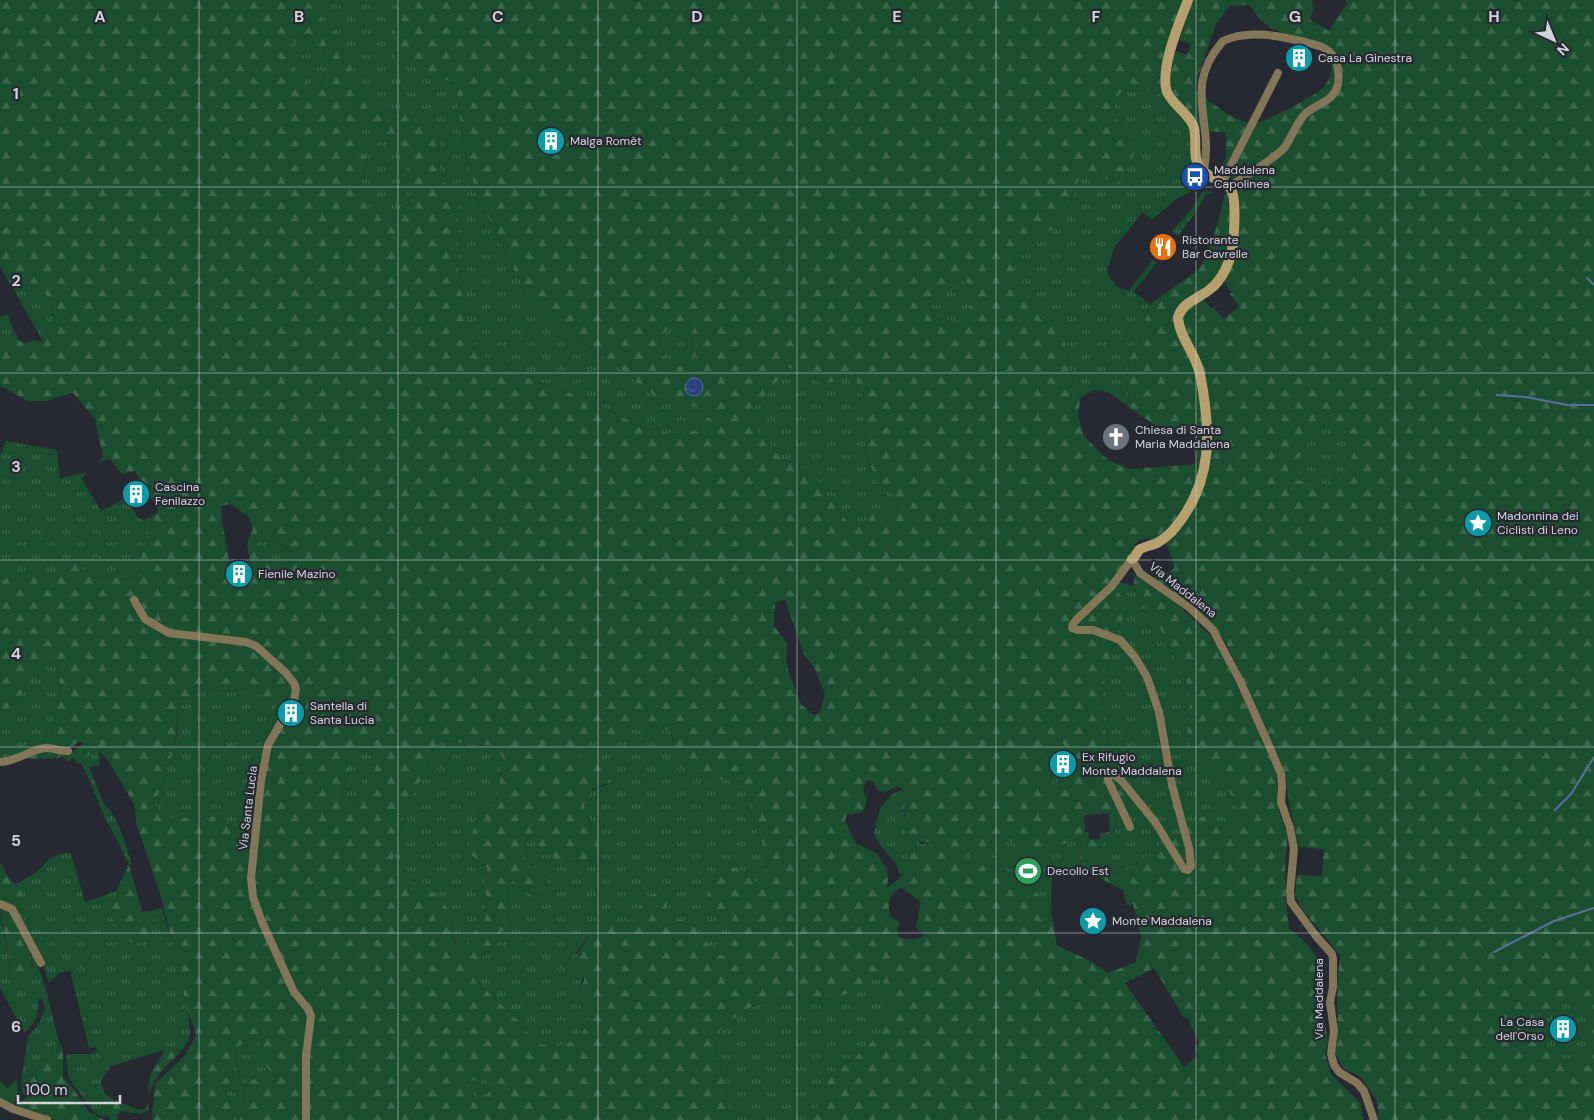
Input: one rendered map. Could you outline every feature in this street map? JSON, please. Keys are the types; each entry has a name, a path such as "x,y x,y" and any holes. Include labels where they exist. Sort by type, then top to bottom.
{"street":[{"path":"1188,0 1166,66 1167,91 1193,125 1197,163 1204,170 1214,179 1225,185 1238,181 1282,150 1306,114 1329,99 1336,92 1338,68 1334,57 1324,48 1295,40 1262,34 1223,41 1205,68 1201,83 1206,143 1204,170"},
{"path":"1225,185 1278,73"},
{"name":"Via Maddalena","path":"1225,185 1232,194 1234,226 1233,245 1223,274 1218,282 1209,290 1182,309 1178,317 1184,337 1200,370 1204,394 1208,422 1204,475 1194,500 1174,529 1158,543 1140,550 1132,560 1140,573 1194,611 1213,630 1240,681 1268,743 1281,774 1281,802 1290,828 1294,849 1290,890 1291,902 1332,954 1333,987 1330,1002 1334,1031 1331,1054 1334,1065 1339,1072 1357,1082 1364,1091 1374,1120"},
{"path":"1130,828 1108,780 1107,774 1110,772 1121,780 1155,822 1184,868 1188,870 1191,866 1189,848 1172,785 1159,712 1147,677 1135,657 1120,640 1093,630 1072,628 1077,619 1111,586 1132,560"},
{"name":"Via Santa Lucia","path":"134,600 145,619 169,633 246,642 256,646 285,672 294,683 296,689 294,700 268,745 261,781 251,878 254,897 262,922 294,992 308,1010 310,1016 306,1056 306,1120"},
{"path":"0,762 46,748 60,752 68,751"},
{"path":"0,904 12,909 41,963"},
{"path":"0,1102 13,1109 47,1120"}],"green space":[{"path":"0,0 305,0 321,19 342,37 350,51 350,77 365,100 380,110 423,118 440,134 439,175 457,204 461,305 467,335 482,355 504,368 591,401 640,426 677,435 695,431 713,414 694,406 657,398 615,365 557,324 526,293 487,215 479,204 463,143 456,85 437,75 397,61 389,47 397,9 403,0 1184,0 1159,77 1164,95 1144,90 1122,91 1113,104 1120,123 1125,131 1134,138 1135,144 1132,160 1121,180 1112,183 1093,173 1079,178 1068,209 1059,223 1046,233 1023,238 1014,252 1013,271 1024,292 1063,334 1075,390 1080,399 1078,417 1084,436 1108,460 1129,469 1197,464 1196,431 1164,432 1129,407 1127,377 1130,357 1138,345 1150,304 1197,271 1203,263 1215,232 1227,188 1229,191 1228,251 1219,276 1180,308 1204,412 1202,476 1172,528 1156,540 1144,539 1136,543 1134,545 1135,552 1115,580 1133,586 1136,574 1178,605 1209,634 1221,652 1266,747 1276,771 1279,812 1288,837 1285,862 1289,928 1307,944 1318,959 1324,978 1323,1004 1328,1043 1325,1054 1331,1074 1360,1103 1364,1120 807,1120 816,1108 828,1078 853,1059 882,1032 883,1018 896,1013 886,993 883,980 871,980 855,991 830,1000 807,996 776,999 749,1008 721,1028 716,1049 729,1099 729,1120 240,1120 247,1081 273,1075 262,1060 258,1046 259,1041 255,1037 248,1038 237,1048 231,1086 226,1088 233,1120 152,1120 155,1084 185,1055 196,1036 188,1013 161,896 137,826 134,804 106,757 94,751 83,760 83,765 77,763 74,757 68,761 62,755 74,751 83,743 78,742 69,749 50,746 60,687 58,665 37,657 33,680 1,716 1,736 6,759 0,766 0,584 15,572 42,570 55,578 60,566 70,560 95,577 135,579 147,537 144,520 156,514 158,510 135,471 122,474 110,459 97,463 103,457 95,419 73,393 46,401 28,401 0,386 0,352 4,353 17,340 26,343 34,340 44,343 54,325 51,302 45,293 17,273 6,260 0,261","holes":["309,34 324,49 326,71 320,92 303,78 290,63 282,49","358,121 374,122 404,155 413,179 411,195 402,220 372,210 356,193 368,161 351,136","955,280 966,282 972,286 977,296 958,321 935,319 929,307 943,286","672,325 695,327 691,344 697,359 674,368 665,357 661,348 663,334","786,366 820,382 833,382 855,371 858,390 867,399 864,419 866,455 878,483 890,490 898,503 897,514 885,518 874,512 862,527 846,520 809,471 781,458 744,415 773,386","230,504 249,517 253,529 248,540 251,574 242,583 232,586 225,573 230,566 221,514 222,506","265,531 290,551 291,557 289,563 281,564 267,561 257,554 254,549 257,533","1114,580 1134,587 1156,620 1173,655 1185,674 1190,701 1187,730 1192,748 1227,787 1238,808 1234,822 1221,827 1204,816 1188,823 1187,829 1180,835 1162,843 1125,872 1114,874 1098,867 1094,855 1101,846 1103,835 1115,832 1116,807 1112,801 1114,793 1129,798 1133,787 1127,775 1110,752 1104,725 1102,693 1112,648 1121,625 1125,602 1112,583","785,600 804,654 815,669 825,694 820,713 813,715 801,704 789,674 786,659 787,643 774,626 775,602","206,688 227,692 246,688 277,702 272,728 261,745 253,824 232,829 218,816 168,819 153,803 161,789 168,764 175,749 178,704","646,721 671,731 675,752 692,773 702,777 742,782 768,861 763,876 757,883 738,869 721,864 710,883 709,900 716,914 731,918 738,925 730,947 723,956 713,949 690,921 667,917 667,900 656,892 642,903 627,921 605,924 600,936 591,933 576,958 577,969 580,975 584,976 584,981 579,989 589,1009 588,1020 578,1040 556,1047 535,1043 520,1022 476,983 473,975 476,966 502,931 511,930 507,905 508,884 512,880 524,886 529,894 535,897 548,885 545,877 526,860 525,843 532,834 537,843 555,860 566,862 586,860 606,863 598,852 596,828 590,820 584,805 593,789 611,782 608,769 600,762 585,768 579,761 580,753 600,730 608,739 623,735","440,739 467,744 490,745 503,757 497,802 480,804 471,838 471,855 487,868 485,909 469,944 457,948 454,939 452,915 438,895 408,878 393,860 404,814","1059,740 1078,759 1057,779 1059,781 1051,788 1040,776 1053,764 1044,754","366,751 377,762 354,808 351,804 342,802 341,799 351,764 355,758","871,780 880,792 898,786 907,792 908,799 904,818 905,830 916,842 929,842 931,844 929,851 916,852 909,855 909,861 900,878 887,888 887,868 876,853 857,844 845,820 848,814 860,813 864,810 867,798 863,791 867,781","1109,813 1110,832 1100,834 1100,839 1089,840 1088,832 1085,832 1084,815","998,835 1025,849 1059,846 1080,837 1081,871 1090,873 1123,890 1127,905 1133,904 1141,937 1136,962 1108,973 1094,963 1057,945 1051,911 1045,920 1039,898 1034,890 1022,880 994,866 972,867 966,863 964,855 973,852 976,854 989,845 995,836","902,888 921,902 916,927 923,933 923,936 911,939 898,936 897,930 900,923 890,916 890,899 894,892","1154,968 1184,1018 1187,1017 1198,1040 1199,1045 1195,1047 1198,1056 1184,1067 1125,983","480,1078 490,1083 491,1087 487,1094 477,1097 473,1095 468,1085 469,1082"]},
{"path":"305,0 403,0 397,9 437,75 456,85 463,143 479,204 487,215 526,293 583,343 657,398 694,406 713,414 695,431 677,435 640,426 591,401 504,368 482,355 467,335 461,305 457,205 439,175 440,134 423,118 380,110 365,100 350,77 350,51 342,37 321,19"},
{"path":"1193,0 1312,0 1313,11 1309,19 1329,31 1347,4 1345,0 1594,0 1594,998 1574,996 1546,1013 1534,1023 1545,1046 1563,1060 1580,1068 1594,1063 1594,1120 1379,1120 1377,1101 1361,1077 1343,1068 1335,1053 1338,1037 1337,989 1340,955 1305,913 1295,895 1297,875 1322,876 1324,849 1299,847 1288,799 1286,778 1278,755 1227,645 1219,633 1152,578 1168,573 1175,568 1165,540 1198,497 1210,461 1210,423 1183,323 1185,312 1203,299 1224,319 1239,306 1230,294 1232,292 1224,281 1237,246 1236,193 1238,185 1261,168 1256,163 1233,179 1227,177 1230,171 1221,165 1226,158 1226,132 1199,131 1171,89 1169,71 1175,51 1187,55 1191,44 1179,40","holes":["1249,5 1269,27 1318,46 1329,57 1332,65 1328,81 1318,92 1279,114 1255,123 1232,116 1196,91 1196,82 1216,24 1230,6","1326,420 1342,432 1355,449 1345,468 1337,477 1319,489 1314,481 1291,480 1283,476 1299,458 1303,439 1303,422"]},
{"path":"310,34 324,49 326,71 320,92 298,74 282,49"},
{"path":"1144,90 1164,95 1183,118 1190,130 1195,180 1194,187 1190,192 1175,200 1152,220 1142,212 1115,246 1107,270 1115,284 1121,289 1129,290 1153,260 1157,263 1133,292 1150,304 1138,345 1130,357 1127,377 1129,407 1111,394 1100,390 1087,394 1080,399 1075,390 1063,334 1024,292 1013,271 1014,252 1023,238 1045,233 1071,203 1079,178 1090,172 1100,174 1134,138 1125,131 1120,123 1113,104 1122,91"},
{"path":"357,121 374,122 408,162 413,184 402,220 372,210 356,193 368,161 350,136"},
{"path":"1212,191 1212,193 1206,194 1178,236 1172,231 1190,211 1202,192"},
{"path":"6,260 17,273 45,293 51,302 54,325 44,343 0,266 0,261"},
{"path":"955,280 969,284 974,288 977,296 958,321 935,319 929,307 943,286"},
{"path":"8,314 10,323 19,340 4,353 0,352 0,317"},
{"path":"672,325 695,327 691,343 697,359 674,368 665,357 661,348 663,334"},
{"path":"786,365 820,382 833,382 855,371 858,390 867,399 864,419 866,455 878,483 890,490 898,503 897,514 885,518 874,513 862,527 846,520 809,471 781,458 744,415 768,392 778,380"},
{"path":"1326,420 1342,432 1355,449 1345,468 1319,490 1314,481 1291,480 1282,476 1294,465 1301,452 1303,438 1302,422"},
{"path":"6,441 57,450 60,478 88,472 82,479 101,511 126,498 138,518 144,520 147,537 135,579 95,577 70,560 55,578 0,584 0,455"},
{"path":"265,531 290,552 289,563 274,563 261,558 257,554 254,549 254,542 257,533"},
{"path":"251,561 252,571 249,579 241,584 232,586 224,572 230,566"},
{"path":"1114,580 1134,587 1156,620 1173,655 1185,674 1190,701 1187,730 1192,748 1227,787 1238,808 1234,822 1221,827 1204,816 1180,835 1162,843 1125,872 1114,874 1098,867 1093,855 1101,847 1103,835 1115,832 1116,807 1111,799 1127,775 1110,752 1104,725 1102,693 1112,648 1121,625 1112,583"},
{"path":"37,657 58,665 60,687 50,746 6,759 1,736 1,716 17,699"},
{"path":"206,688 227,692 246,688 277,702 272,728 261,745 253,824 232,829 218,816 168,819 153,803 161,789 168,764 175,749 178,704"},
{"path":"646,721 671,731 675,752 702,777 742,782 768,861 763,876 757,883 738,869 731,918 738,925 730,947 723,956 713,949 690,921 667,917 642,903 627,921 605,924 600,936 591,933 576,953 583,975 582,984 579,989 589,1009 586,1026 578,1040 556,1047 535,1043 520,1022 476,983 473,975 476,966 502,930 511,930 507,905 508,884 512,880 524,886 529,894 533,865 526,861 525,843 533,834 566,862 585,860 605,863 598,852 595,828 584,805 588,793 611,782 585,768 579,761 580,753 600,730 623,735"},
{"path":"440,739 467,744 490,745 503,757 497,802 480,804 471,838 471,855 487,868 485,910 469,944 457,948 453,932 452,915 415,881 408,878 393,860 404,814"},
{"name":"Ex Rifugio Monte Maddalena","path":"1059,740 1078,760 1057,779 1059,781 1051,788 1040,776 1053,764 1044,754"},
{"path":"44,750 62,755 59,758 24,759"},
{"path":"94,751 99,752 100,765 89,767 105,806 114,816 132,864 129,864 105,818 83,765 83,760"},
{"path":"365,751 371,754 377,762 354,808 350,804 342,802 341,799 351,764 359,754"},
{"path":"902,790 907,792 908,795 904,815 905,830 921,844 929,842 932,845 929,851 919,852 906,871 900,875 896,864 878,842 874,833 880,808 892,794"},
{"path":"999,835 1025,849 1059,846 1080,836 1081,871 1052,869 1051,911 1045,921 1025,882 994,866 972,868 966,863 964,855 987,846"},
{"name":"Decollo Est","path":"999,843 1026,851 1045,853 1039,881 992,861"},
{"path":"63,853 71,853 85,902 116,891 122,894 121,898 114,902 110,915 119,925 127,940 155,919 154,910 162,908 179,968 188,1013 190,1031 188,1041 183,1049 164,1050 111,1066 101,1083 105,1094 115,1100 112,1102 114,1108 106,1111 108,1115 103,1117 94,1112 69,1078 67,1054 90,1054 97,1050 94,1046 89,1048 70,971 61,972 49,983 43,965 20,917 16,884 37,872 49,859"},
{"path":"2,862 4,869 27,900 31,916 27,919 20,917 0,901 0,865"},
{"path":"129,864 142,912 154,910 155,919 144,942 136,944 127,940 119,925 110,915 113,905 121,897 122,894 116,891"},
{"path":"0,909 10,912 30,951 32,960 31,970 18,989 13,981"},
{"path":"0,914 13,981 33,966 31,953 45,986 60,1044 53,1045 52,1057 21,1081 28,1037 39,1023 45,1009 42,998 38,999 38,1013 25,1033 0,988"},
{"path":"871,980 883,980 886,993 897,1013 883,1018 882,1032 853,1059 828,1078 816,1108 807,1120 729,1120 729,1099 716,1049 721,1028 749,1008 776,999 808,996 830,1000 855,991"},
{"path":"1574,996 1594,998 1594,1063 1580,1068 1551,1052 1541,1040 1534,1023 1546,1013"},
{"path":"255,1037 261,1045 273,1075 247,1081 240,1120 233,1120 226,1088 231,1086 237,1048 248,1038"},
{"path":"60,1044 63,1050 63,1077 88,1111 104,1120 56,1120 40,1116 17,1106 26,1098 22,1091 21,1081 28,1078 42,1063 52,1057 53,1045"},
{"path":"183,1049 158,1076 151,1089 149,1098 149,1083 152,1072 165,1050"},
{"path":"480,1078 490,1083 491,1087 487,1094 477,1097 473,1095 468,1085 469,1082"},
{"path":"17,1079 17,1094 12,1108 0,1099 0,1081 7,1088"},
{"path":"115,1100 139,1110 145,1109 149,1103 149,1110 139,1114 121,1111 118,1114 117,1120 110,1120 106,1111 114,1108 112,1102"}],"water":[{"path":"690,378 698,378 703,383 701,394 690,396 685,391 685,383"}],"waterway":[{"path":"1587,278 1594,285"},
{"path":"1497,395 1526,397 1567,405 1594,405"},
{"path":"1555,810 1571,794 1594,757"},
{"path":"1494,952 1554,921 1594,908"}],"place":[{"name":"Casa La Ginestra","path":"1299,58"},
{"name":"Malga Romèt","path":"551,141"},
{"name":"Maddalena Capolinea","path":"1195,177"},
{"name":"Ristorante Bar Cavrelle","path":"1163,247"},
{"name":"Chiesa di Santa Maria Maddalena","path":"1116,437"},
{"name":"Cascina Fenilazzo","path":"136,494"},
{"name":"Madonnina dei Ciclisti di Leno","path":"1478,523"},
{"name":"Fienile Mazino","path":"239,574"},
{"name":"Santella di Santa Lucia","path":"291,713"},
{"name":"Ex Rifugio Monte Maddalena","path":"1063,764"},
{"name":"Decollo Est","path":"1028,871"},
{"name":"Monte Maddalena","path":"1093,921"},
{"name":"La Casa dell'Orso","path":"1563,1029"}]}
